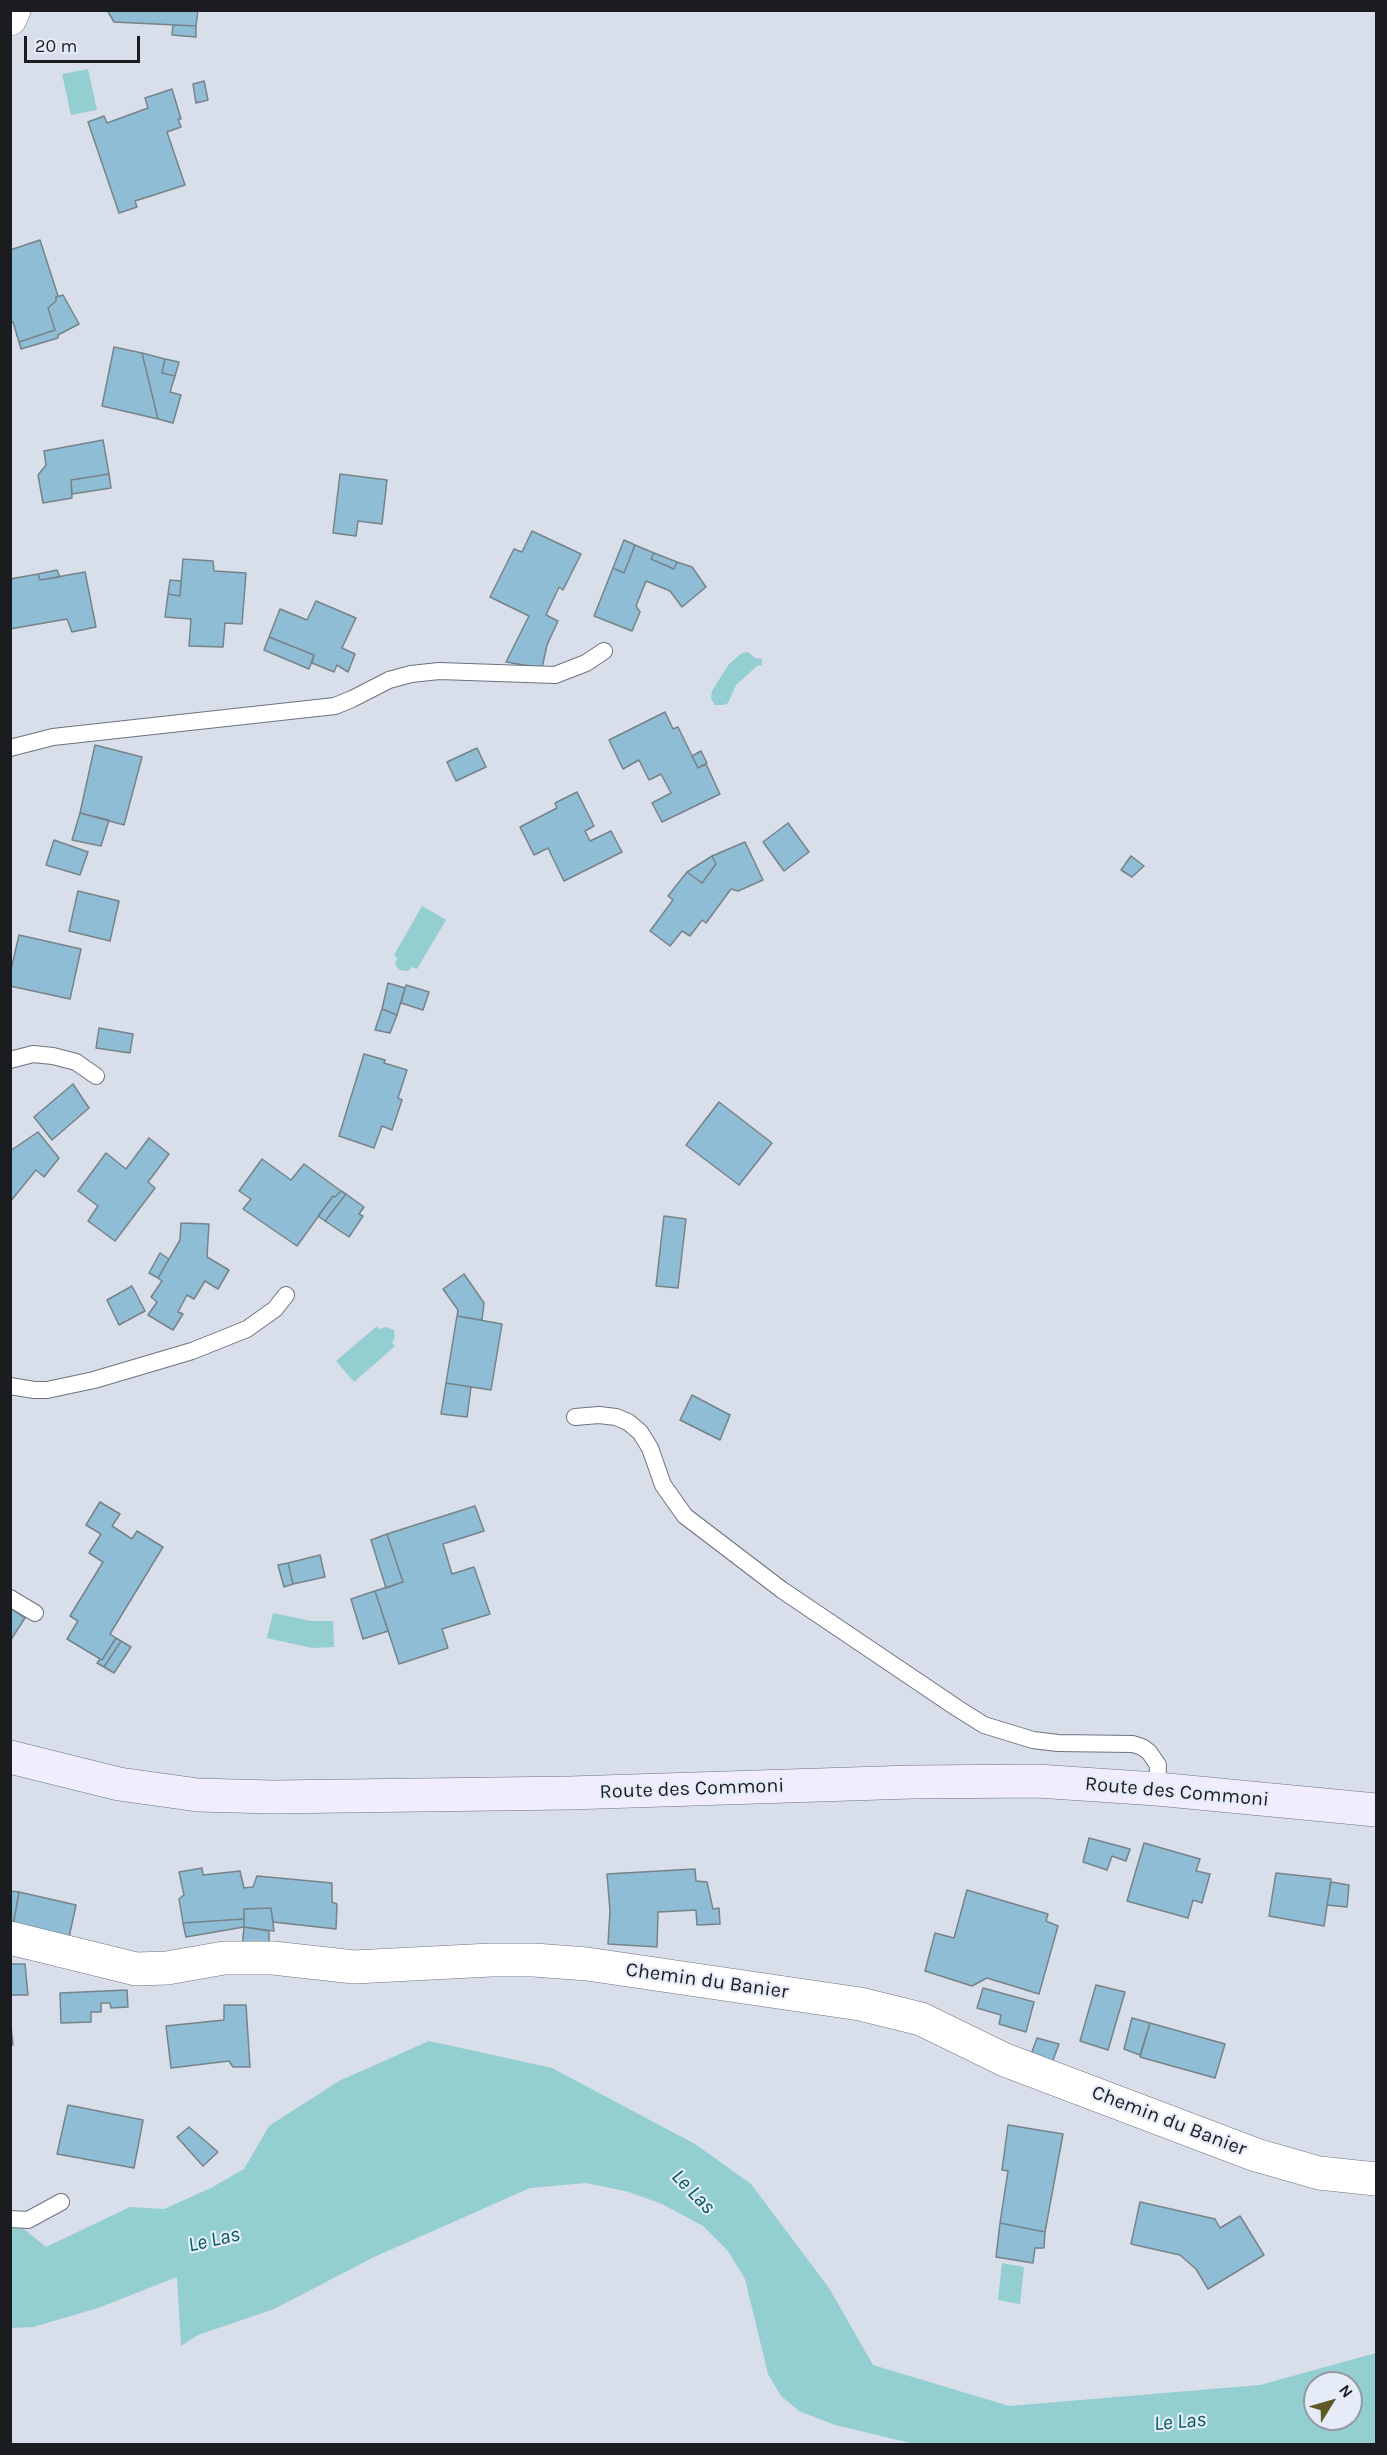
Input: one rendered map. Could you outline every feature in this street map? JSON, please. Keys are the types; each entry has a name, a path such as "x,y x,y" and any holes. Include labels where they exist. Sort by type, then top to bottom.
{"street":[{"path":"10,19 14,10"},
{"name":"Route des Commoni","path":"10,1757 83,1777 157,1791 273,1797 570,1793 979,1780 1037,1781 1157,1789 1377,1810"},
{"name":"Chemin du Banier","path":"10,1938 136,1969 167,1968 244,1958 273,1958 354,1966 534,1960 587,1964 860,2004 921,2019 1005,2060 1256,2155 1319,2173 1377,2179"}],"lane":[{"path":"10,747 53,737 335,706 389,680 411,674 439,671 555,675 586,663 604,651"},
{"path":"10,1060 33,1054 53,1056 76,1062 96,1076"},
{"path":"10,1386 47,1390 94,1380 181,1354 247,1329 275,1309 286,1295"},
{"path":"575,1417 599,1415 616,1417 628,1422 645,1440 663,1485 686,1515 782,1590 957,1708 984,1725 1033,1740 1133,1744 1142,1747 1155,1758 1158,1765 1157,1789"},
{"path":"10,1598 35,1612"},
{"path":"10,2218 28,2220 61,2202"}],"water":[{"path":"88,69 97,110 71,115 62,74"},
{"path":"748,652 755,658 762,659 762,666 758,665 736,685 728,703 715,705 711,699 712,691 729,664 742,653"},
{"path":"422,906 446,920 417,969 412,967 408,971 399,970 395,963 397,958 394,955"},
{"path":"377,1326 379,1329 386,1327 394,1330 395,1337 392,1343 395,1346 354,1382 336,1361"},
{"path":"273,1613 311,1621 333,1621 334,1647 312,1648 267,1638"},
{"name":"Le Las","path":"429,2041 552,2068 695,2144 751,2184 829,2288 873,2365 1009,2406 1260,2385 1303,2373 1303,2431 1363,2431 1363,2371 1311,2371 1376,2353 1376,2444 915,2444 835,2425 799,2411 781,2396 768,2374 745,2279 728,2251 703,2226 662,2204 629,2192 586,2183 530,2188 374,2257 274,2309 198,2335 181,2346 177,2277 98,2308 33,2327 11,2328 10,2223 14,2221 46,2247 130,2207 164,2209 211,2188 244,2169 269,2126 339,2081"},
{"path":"1002,2263 1024,2267 1020,2304 998,2300"}],"building":[{"path":"107,10 198,10 196,26 114,22"},
{"path":"173,25 196,26 196,37 172,35"},
{"path":"204,81 208,100 196,103 193,84"},
{"path":"172,89 181,119 178,119 181,127 167,132 185,185 135,201 137,207 119,213 88,122 104,116 107,123 148,108 145,98"},
{"path":"40,240 58,296 48,308 55,330 19,342 13,322 10,323 10,250"},
{"path":"63,295 79,324 58,335 58,338 21,349 19,342 55,330 48,308 56,301 56,297"},
{"path":"114,347 142,353 158,419 102,406"},
{"path":"142,353 165,359 162,373 175,376 170,392 181,395 173,423 158,419"},
{"path":"165,359 179,362 175,376 162,373"},
{"path":"103,440 109,474 71,480 72,498 43,503 38,475 46,465 44,451"},
{"path":"109,474 111,488 72,494 71,480"},
{"path":"340,474 387,480 382,524 358,521 356,536 333,533"},
{"path":"532,531 581,554 563,590 559,587 546,615 558,621 547,645 542,668 506,662 529,616 490,597 514,549 522,552"},
{"path":"624,540 635,545 624,573 613,568"},
{"path":"635,545 654,553 651,559 674,569 677,562 692,567 706,587 682,607 670,591 646,581 636,606 640,612 632,631 594,616 613,568 624,573"},
{"path":"654,553 677,562 674,569 651,559"},
{"path":"183,559 213,561 214,571 246,573 242,624 225,623 223,647 189,646 191,619 165,617 168,594 180,596"},
{"path":"57,570 60,577 40,580 38,574"},
{"path":"85,572 96,627 72,632 67,619 10,629 10,579 38,574 40,580"},
{"path":"170,580 181,581 180,596 168,594"},
{"path":"316,601 356,618 342,648 355,654 348,672 337,665 334,672 312,663 314,655 269,637 280,609 307,620"},
{"path":"269,637 314,655 309,669 264,650"},
{"path":"665,712 673,729 678,727 698,768 706,764 720,794 662,822 652,803 671,793 661,774 649,780 639,760 623,769 609,740"},
{"path":"95,745 142,757 124,825 80,813"},
{"path":"477,748 486,767 456,781 447,762"},
{"path":"701,751 707,763 698,768 692,756"},
{"path":"577,792 594,826 585,831 590,841 611,831 622,852 564,881 548,848 534,855 520,827 557,808 555,803"},
{"path":"80,813 109,820 101,846 72,840"},
{"path":"788,823 809,852 784,871 763,842"},
{"path":"54,840 88,852 80,875 46,865"},
{"path":"745,842 763,880 738,891 731,889 706,923 702,920 690,936 682,931 670,946 650,931 673,900 668,896 687,872 702,883 716,864 712,856"},
{"path":"712,856 716,864 702,883 687,872"},
{"path":"1131,856 1144,866 1132,877 1121,870"},
{"path":"78,891 119,901 110,941 69,931"},
{"path":"19,935 81,949 70,999 10,986 10,974"},
{"path":"388,983 405,988 397,1015 382,1009"},
{"path":"406,985 429,992 423,1010 401,1003"},
{"path":"382,1009 397,1015 390,1033 375,1030"},
{"path":"99,1028 133,1034 130,1053 96,1048"},
{"path":"364,1054 407,1070 398,1098 402,1100 392,1130 382,1126 374,1148 339,1136"},
{"path":"73,1084 89,1108 52,1140 34,1117"},
{"path":"719,1102 772,1143 739,1185 686,1145"},
{"path":"38,1132 59,1158 44,1177 36,1170 10,1202 10,1151"},
{"path":"149,1138 169,1154 148,1182 155,1188 115,1241 88,1221 98,1206 78,1191 106,1153 126,1169"},
{"path":"262,1159 291,1180 304,1164 341,1191 335,1197 333,1196 297,1246 243,1209 251,1199 239,1191"},
{"path":"341,1191 346,1194 325,1221 318,1216 333,1196 335,1197"},
{"path":"346,1194 364,1207 359,1214 363,1216 349,1237 325,1221"},
{"path":"664,1216 686,1219 678,1288 656,1286"},
{"path":"181,1223 209,1224 207,1257 229,1270 218,1289 205,1281 194,1299 187,1295 178,1312 183,1314 173,1330 148,1315 157,1302 151,1297 162,1281 158,1278 180,1240"},
{"path":"160,1253 169,1259 158,1278 149,1273"},
{"path":"464,1274 484,1303 482,1320 457,1316 458,1310 443,1289"},
{"path":"132,1286 145,1311 119,1325 107,1300"},
{"path":"457,1316 502,1324 491,1390 446,1383"},
{"path":"446,1383 471,1387 467,1417 441,1414"},
{"path":"692,1395 730,1415 720,1440 680,1420"},
{"path":"100,1502 120,1514 112,1526 132,1539 137,1531 163,1547 110,1634 116,1638 102,1660 67,1639 78,1621 70,1616 103,1562 89,1553 101,1534 86,1525"},
{"path":"475,1506 484,1531 443,1544 452,1574 474,1567 490,1614 442,1629 448,1648 399,1664 375,1591 403,1582 387,1534"},
{"path":"387,1534 403,1582 386,1588 371,1540"},
{"path":"320,1555 325,1577 293,1584 288,1563"},
{"path":"288,1563 293,1584 284,1587 278,1565"},
{"path":"375,1591 388,1631 363,1639 351,1599"},
{"path":"10,1608 25,1618 10,1641"},
{"path":"116,1638 121,1641 104,1667 97,1663 100,1659 102,1660"},
{"path":"121,1641 131,1647 114,1673 104,1667"},
{"path":"1089,1838 1130,1849 1126,1861 1112,1856 1107,1870 1083,1862"},
{"path":"1144,1843 1200,1859 1196,1871 1210,1874 1202,1903 1193,1900 1188,1918 1127,1901"},
{"path":"202,1868 203,1875 240,1871 244,1888 253,1887 257,1876 332,1883 332,1902 337,1904 336,1929 273,1922 271,1908 244,1909 244,1919 183,1923 179,1899 184,1895 179,1872"},
{"path":"695,1869 696,1881 707,1882 713,1909 719,1908 720,1924 697,1925 696,1910 658,1912 657,1947 608,1944 610,1911 607,1874"},
{"path":"1276,1873 1331,1879 1324,1926 1269,1916"},
{"path":"1331,1882 1349,1885 1347,1907 1327,1905"},
{"path":"967,1890 1048,1914 1046,1921 1058,1926 1039,1994 987,1978 972,1986 925,1971 935,1933 954,1938"},
{"path":"10,1891 19,1892 13,1926 10,1924"},
{"path":"19,1892 76,1905 68,1942 13,1926"},
{"path":"271,1908 274,1931 244,1927 244,1909"},
{"path":"244,1919 244,1927 186,1937 183,1923"},
{"path":"244,1927 269,1931 269,1951 242,1949"},
{"path":"10,1964 25,1964 28,1995 10,1995"},
{"path":"1096,1985 1125,1992 1108,2050 1080,2041"},
{"path":"983,1988 1034,2002 1026,2032 999,2024 1001,2015 977,2008"},
{"path":"127,1990 128,2007 111,2008 110,2003 101,2003 101,2012 91,2012 91,2022 61,2023 60,1993"},
{"path":"224,2005 246,2005 250,2067 233,2067 229,2061 171,2068 166,2026 224,2020"},
{"path":"10,2016 13,2045 10,2045"},
{"path":"1132,2018 1150,2023 1140,2055 1124,2049"},
{"path":"1150,2023 1225,2044 1215,2078 1140,2057"},
{"path":"1037,2038 1059,2044 1050,2068 1029,2060"},
{"path":"68,2105 143,2120 134,2168 57,2154"},
{"path":"1008,2125 1063,2134 1045,2232 1000,2223 1008,2171 1002,2170"},
{"path":"189,2127 218,2152 203,2166 177,2137"},
{"path":"1140,2202 1215,2219 1220,2228 1240,2216 1264,2255 1208,2289 1196,2269 1180,2255 1131,2244"},
{"path":"1000,2223 1045,2232 1044,2248 1035,2248 1033,2263 996,2257"}]}
